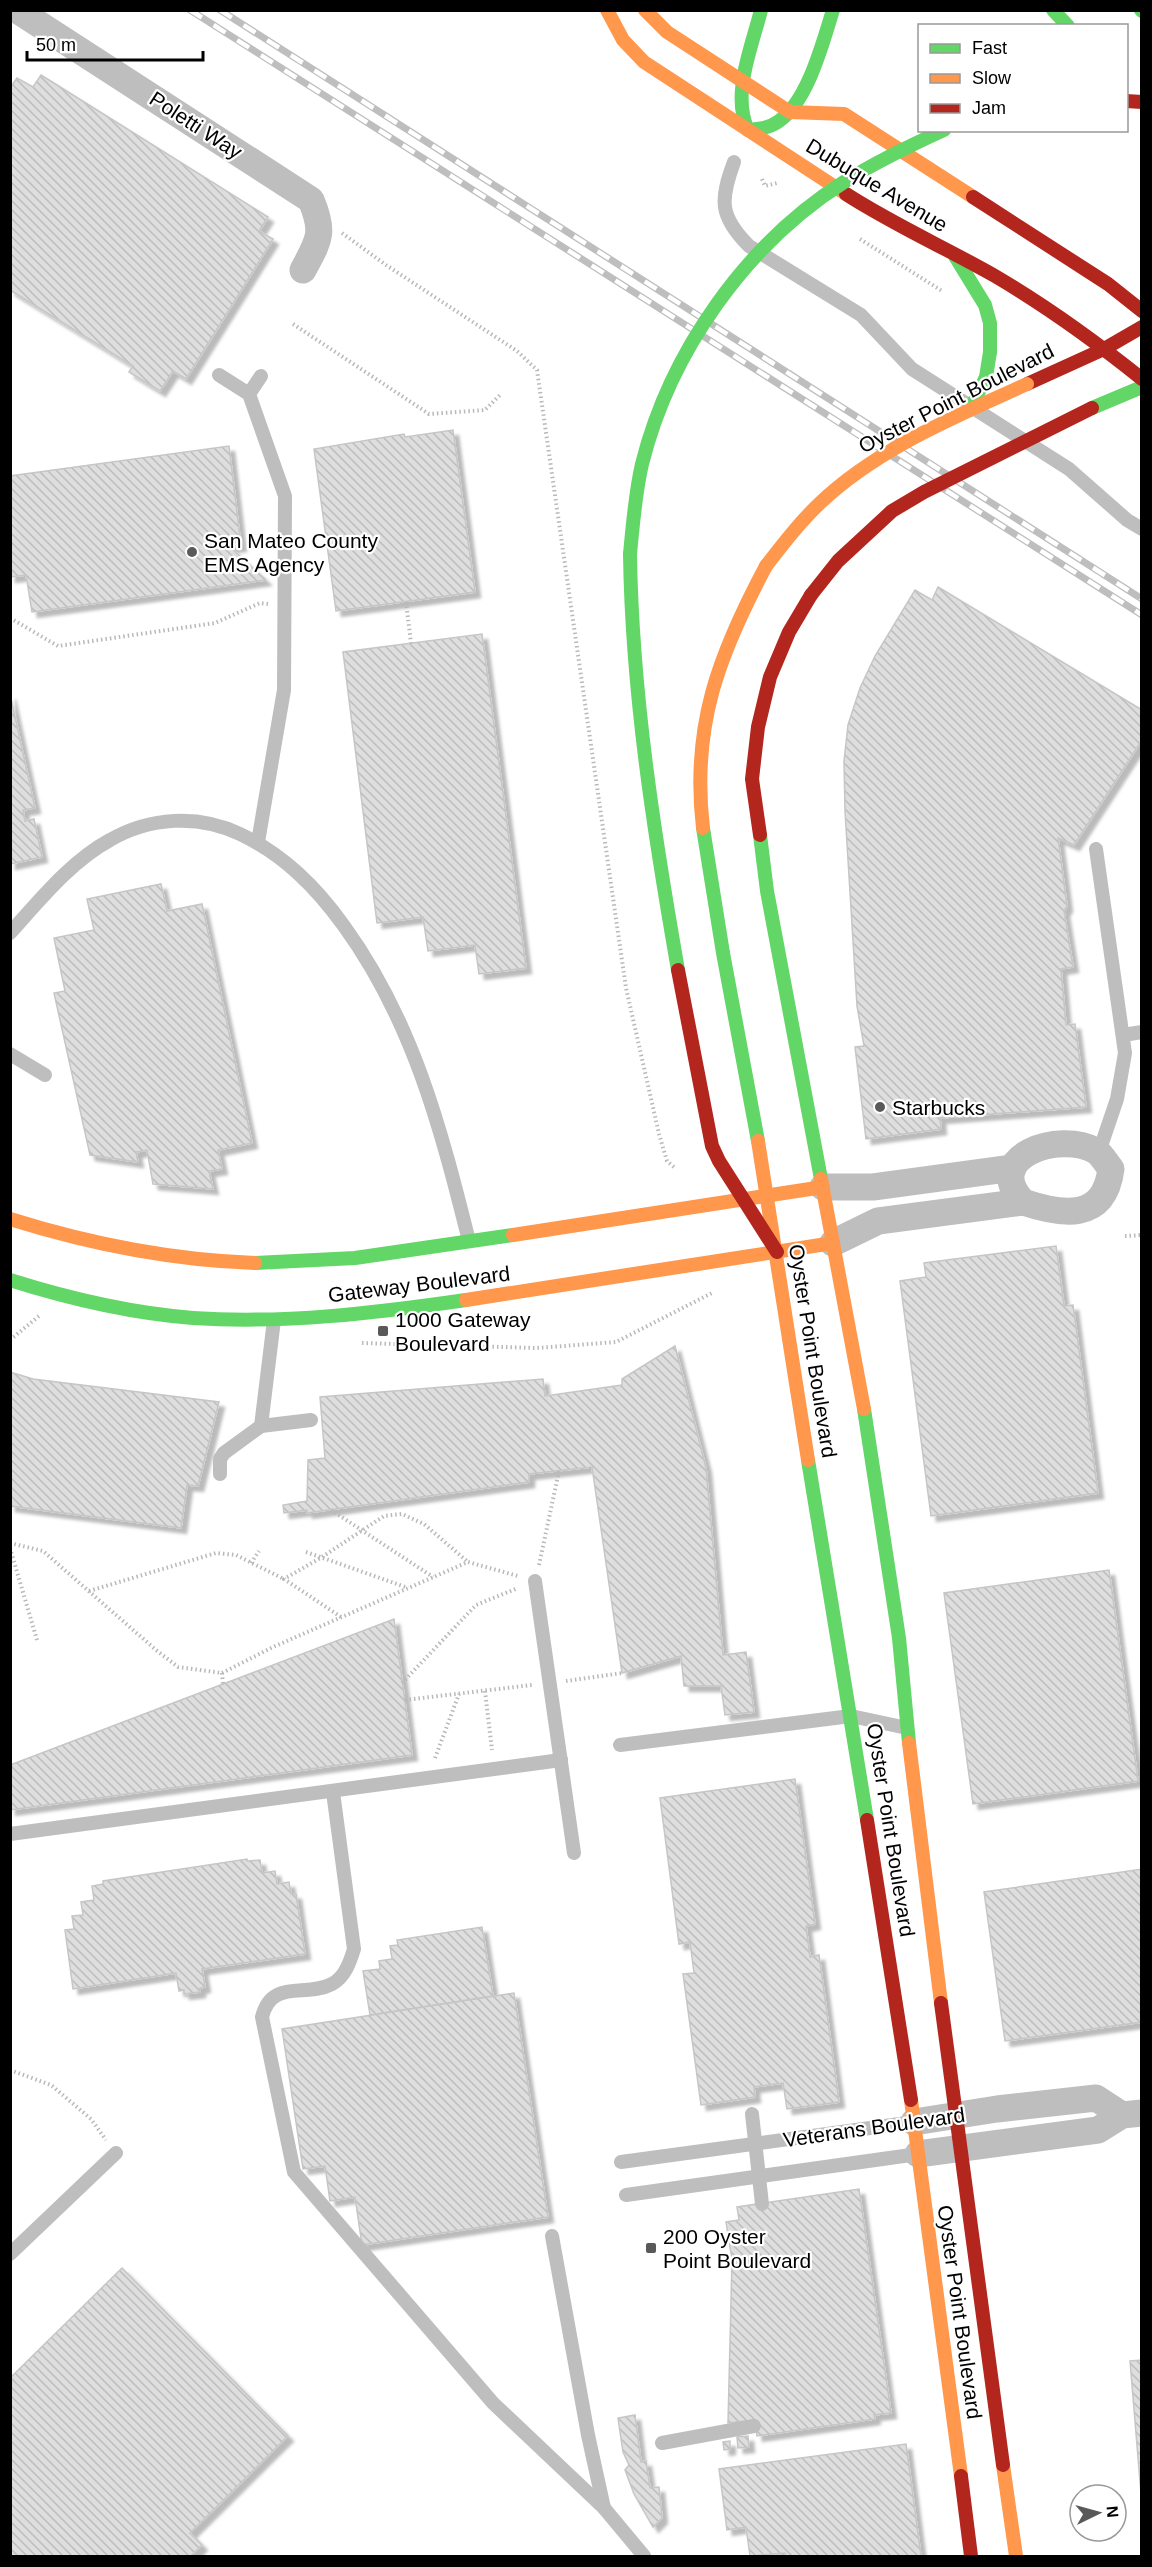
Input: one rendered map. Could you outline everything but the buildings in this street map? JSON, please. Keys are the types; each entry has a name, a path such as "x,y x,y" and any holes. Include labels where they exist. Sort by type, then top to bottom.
{"main road":[{"name":"Dubuque Avenue","path":"608,10 623,40 644,62 871,210 996,277 1104,349 1142,379"},
{"path":"645,10 667,32 790,112"},
{"path":"761,10 744,82 741,106 748,130 771,126 790,112 808,77 833,10"},
{"path":"1053,10 1066,24"},
{"path":"1128,89 1142,102"},
{"name":"Dubuque Avenue","path":"790,112 844,114 1108,284 1142,311"},
{"path":"777,1252 719,1161 712,1146 671,931 639,700 630,601 630,554 635,502 646,452 662,405 682,361 705,322 732,284 760,250 794,218 831,190 872,164 939,132"},
{"path":"955,256 985,305 990,322 990,352 986,377 970,410"},
{"name":"Oyster Point Boulevard","path":"971,2556 914,2122 768,1196 714,899 703,826 699,776 706,718 720,662 741,613 766,566 797,526 829,495 861,470 896,448 970,410 1104,349 1142,327"},
{"name":"Oyster Point Boulevard","path":"1016,2556 955,2116 907,1728 899,1638 859,1378 767,891 752,779 758,727 770,677 789,632 811,595 838,561 892,511 924,492 1092,408 1142,387"},
{"name":"Gateway Boulevard","path":"10,1220 76,1240 130,1251 226,1262 298,1262 469,1241 823,1187"},
{"name":"Gateway Boulevard","path":"10,1280 62,1296 143,1312 204,1318 274,1320 337,1317 401,1310 833,1243"}],"street":[{"name":"Poletti Way","path":"17,10 293,187 311,200 318,218"},
{"path":"303,270 320,238 318,218"},
{"path":"833,1243 878,1221 1023,1202 1044,1209 1065,1211 1082,1209 1099,1202 1108,1186 1111,1169 1099,1152 1079,1144 1057,1142 1035,1148 1020,1158 1013,1168 1010,1182 1015,1193 1023,1202"},
{"path":"823,1187 873,1187 1013,1168"},
{"name":"Veterans Boulevard","path":"914,2122 1096,2097 1132,2114"},
{"name":"Veterans Boulevard","path":"918,2154 1098,2130 1132,2114"}],"lane":[{"path":"734,162 724,191 726,215 734,231 749,246 861,315 912,369 1069,469 1127,520 1142,529"},
{"path":"219,375 249,394 285,496 284,690 258,842"},
{"path":"249,394 261,376"},
{"path":"10,933 76,865 109,840 145,825 183,820 221,825 258,842 291,865 321,895 366,956 396,1012 422,1075 439,1128 469,1241"},
{"path":"1096,849 1125,1053 1117,1099 1099,1152"},
{"path":"1124,1035 1142,1032"},
{"path":"10,1054 45,1075"},
{"path":"261,1426 274,1320"},
{"path":"225,1474 220,1459 224,1453 261,1426 311,1420"},
{"path":"536,1581 574,1853"},
{"path":"620,1745 851,1716 907,1728"},
{"path":"10,1834 561,1760"},
{"path":"333,1792 354,1949 347,1969 333,1984 309,1990 280,1993 269,1999 262,2017 294,2172 493,2403 604,2508 644,2556"},
{"path":"752,2114 762,2204"},
{"name":"Veterans Boulevard","path":"621,2162 914,2122"},
{"path":"10,2254 116,2153"},
{"name":"Veterans Boulevard","path":"626,2195 918,2154"},
{"path":"552,2236 588,2435 604,2508"},
{"path":"662,2443 754,2426"}],"path":[{"path":"318,218 517,351 537,370 626,988 659,1134 667,1161 674,1167"},
{"path":"293,324 429,414 485,410 500,395"},
{"path":"406,602 411,643"},
{"path":"10,618 58,646 215,622 260,603 284,604"},
{"path":"1125,1236 1142,1235"},
{"path":"360,1343 537,1348 616,1342 718,1290"},
{"path":"10,1340 41,1314"},
{"path":"536,1581 559,1471"},
{"path":"331,1510 434,1577"},
{"path":"284,1579 384,1516 402,1514 424,1524 468,1562 536,1581"},
{"path":"10,1543 43,1551 178,1667 222,1673 273,1647 468,1562"},
{"path":"10,1548 37,1640"},
{"path":"251,1563 259,1551"},
{"path":"306,1552 409,1588"},
{"path":"89,1591 216,1553 236,1555 284,1579 341,1617"},
{"path":"402,1683 476,1605 536,1581"},
{"path":"222,1673 224,1684"},
{"path":"405,1700 622,1673"},
{"path":"485,1691 492,1750"},
{"path":"435,1758 459,1694"},
{"path":"10,2070 51,2085 92,2119 116,2153"}],"railway":[{"path":"190,10 1142,615"},
{"path":"220,10 1142,599"}],"traffic: fast":[{"path":"761,10 742,86 743,116 748,130 764,128 776,123 798,100 813,70 833,10"},
{"path":"1053,10 1066,24"},
{"path":"630,554 634,509 642,464 655,422 692,342 717,304 744,269 775,236 808,207 868,168 940,132"},
{"path":"955,256 985,305 990,323 990,352"},
{"path":"970,410 986,377 990,352"},
{"path":"1092,408 1142,387"},
{"path":"630,554 640,711 661,867 678,970"},
{"path":"703,828 723,953 758,1141"},
{"path":"760,835 767,891 821,1179"},
{"path":"255,1263 355,1258 513,1235"},
{"path":"10,1280 100,1304 146,1313 193,1318 261,1320 330,1316 466,1300"},
{"path":"864,1409 899,1638 909,1743"},
{"path":"808,1460 867,1820"}],"traffic: slow":[{"path":"607,10 623,40 644,62 846,194"},
{"path":"645,10 667,32 790,112 844,114 973,197"},
{"path":"766,566 820,503 867,466 918,435 1027,384"},
{"path":"703,828 700,791 701,756 712,692 735,630 766,566"},
{"path":"758,1141 808,1460"},
{"path":"821,1179 864,1409"},
{"path":"513,1235 823,1187"},
{"path":"10,1219 70,1236 131,1249 192,1258 255,1263"},
{"path":"466,1300 833,1243"},
{"path":"909,1743 941,2003"},
{"path":"911,2100 961,2476"},
{"path":"1003,2465 1016,2556"}],"traffic: jam":[{"path":"1128,101 1142,102"},
{"path":"846,194 1014,288 1070,325 1142,379"},
{"path":"973,197 1108,284 1142,311"},
{"path":"1027,384 1104,349 1142,327"},
{"path":"811,595 838,561 892,511 924,492 1092,408"},
{"path":"760,835 752,779 758,727 770,677 789,632 811,595"},
{"path":"678,970 712,1146 719,1161 777,1252"},
{"path":"867,1820 911,2100"},
{"path":"941,2003 1003,2465"},
{"path":"961,2476 971,2556"}],"place":[{"name":"San Mateo County EMS Agency","path":"192,552"},
{"name":"Starbucks","path":"880,1107"},
{"name":"1000 Gateway Boulevard","path":"383,1331"},
{"name":"200 Oyster Point Boulevard","path":"651,2248"}]}
